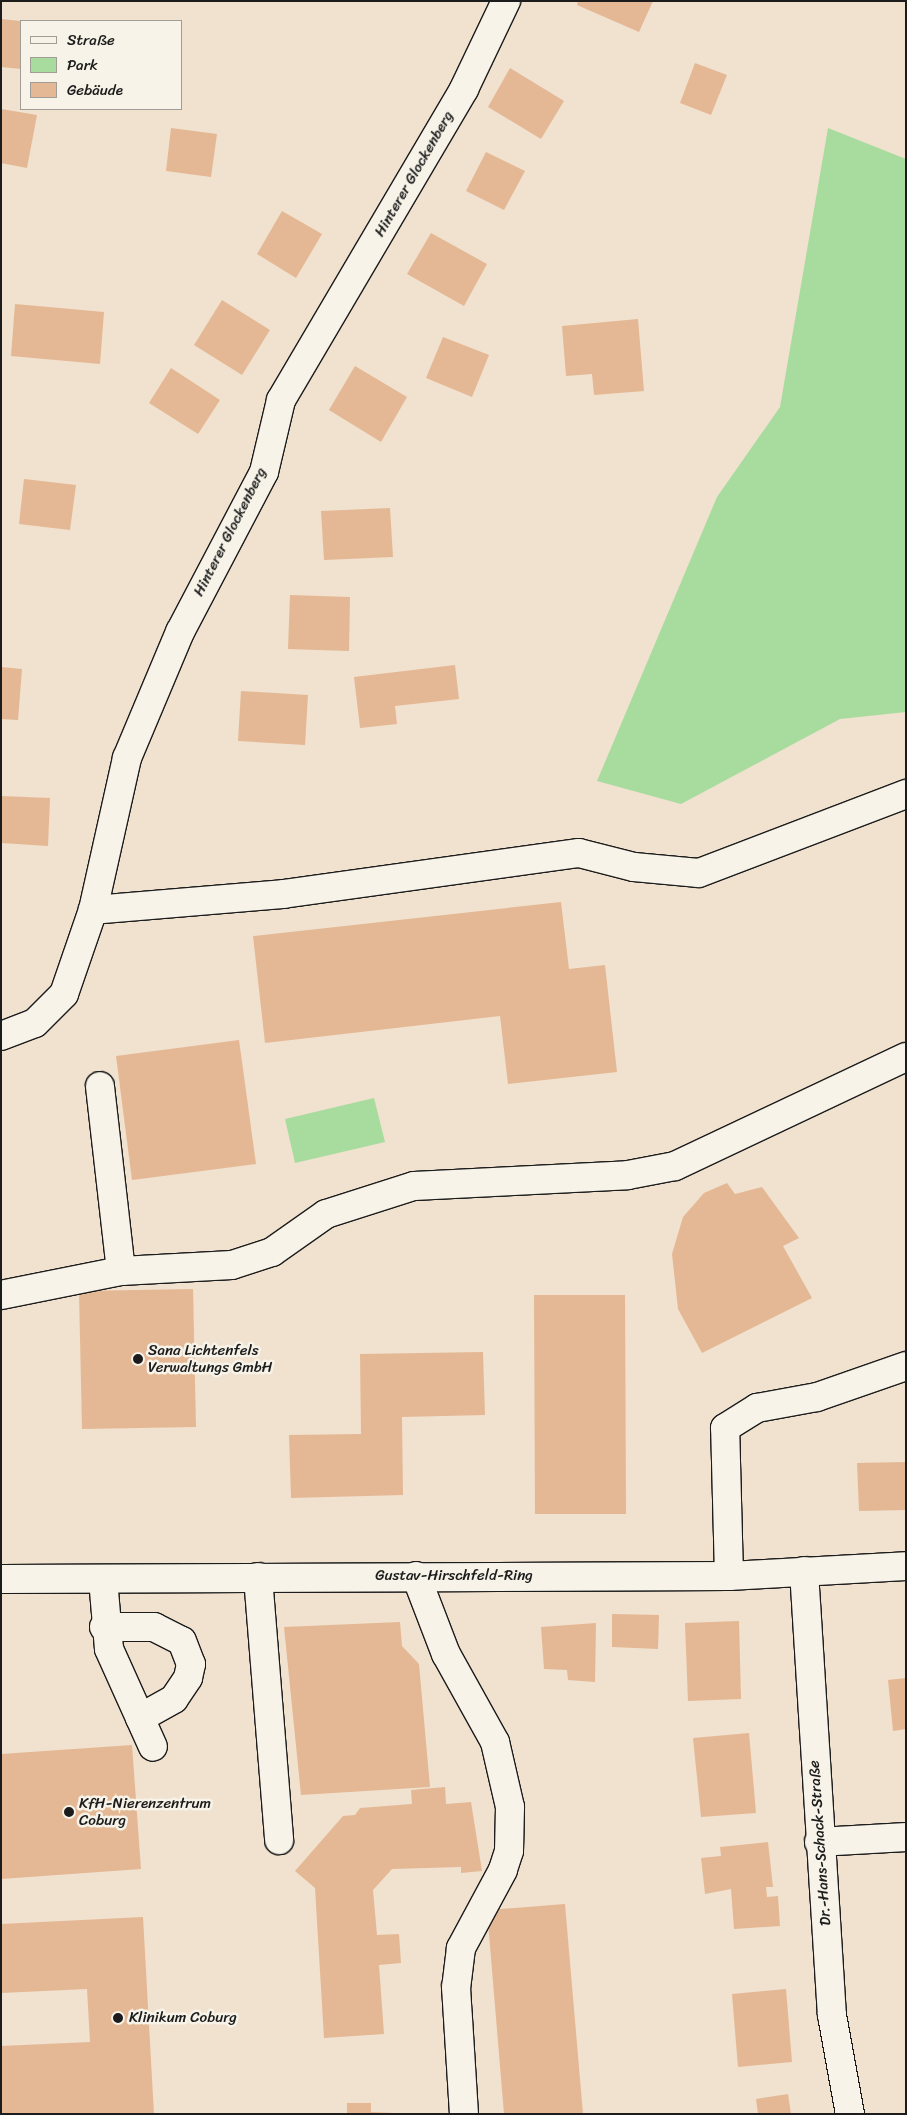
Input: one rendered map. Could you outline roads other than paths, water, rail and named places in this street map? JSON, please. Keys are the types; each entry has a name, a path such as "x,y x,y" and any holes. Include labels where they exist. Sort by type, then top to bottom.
{"street":[{"name":"Hinterer Glockenberg","path":"1,1036 35,1023 64,994 93,910 127,758 180,632 264,472 281,400 464,89 506,1"},
{"path":"93,910 283,894 579,853 634,867 699,873 902,798"},
{"path":"1,1295 121,1271 232,1265 272,1252 326,1214 414,1186 628,1175 675,1166 906,1057"},
{"path":"100,1086 121,1271"},
{"path":"729,1576 722,1441 726,1428 757,1408 817,1397 906,1366"},
{"name":"Gustav-Hirschfeld-Ring","path":"1,1580 416,1576 729,1576 906,1566"},
{"name":"Dr.-Hans-Schack-Straße","path":"804,1571 819,1842 832,2015 850,2114"},
{"path":"416,1576 446,1654 494,1742 510,1807 509,1851 503,1870 461,1948 456,1987 464,2114"},
{"path":"258,1577 279,1840"},
{"path":"103,1580 104,1627 126,1693 153,1747"},
{"path":"104,1627 154,1627 182,1641 191,1664 188,1678 174,1698 140,1718"},
{"path":"819,1842 906,1837"}],"place":[{"name":"Sana Lichtenfels Verwaltungs GmbH","path":"138,1359"},
{"name":"KfH-Nierenzentrum Coburg","path":"69,1812"},
{"name":"Klinikum Coburg","path":"118,2018"}]}
